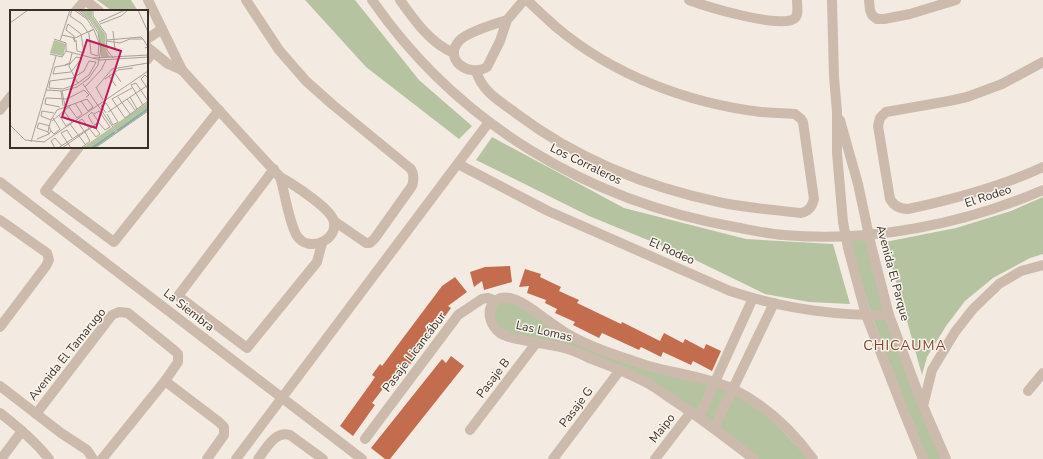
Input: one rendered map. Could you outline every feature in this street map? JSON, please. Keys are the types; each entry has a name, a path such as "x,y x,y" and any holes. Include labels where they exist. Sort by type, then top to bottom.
{"street":[{"path":"77,10 85,0 99,10"},
{"path":"148,0 182,70 277,173 326,210 334,221 362,241 368,244 370,243 412,186 414,180 413,172 306,81 279,50 246,0"},
{"name":"Los Corraleros","path":"372,0 402,38 430,69 458,96 489,122 513,139 564,170 591,183 650,206 710,223 783,235 821,237 846,236"},
{"path":"400,0 436,43 444,49 454,53"},
{"path":"476,72 484,89 522,118 570,148 622,173 662,187 723,203 801,213 808,211 811,208 814,199 803,122 795,114 762,112 710,102 651,84 610,64 574,40 556,27 525,0 507,20 500,41 487,68 476,72 465,69 457,63 454,53 457,43 460,40 487,26 507,20"},
{"path":"689,0 730,13 776,21 789,21 795,18 798,13 797,0"},
{"name":"Avenida El Parque","path":"832,0 834,76 837,112 836,153 846,236 866,315 923,459"},
{"path":"869,0 872,15 881,20 910,14 956,0"},
{"path":"148,37 162,29"},
{"path":"149,53 182,70"},
{"path":"1043,62 1002,84 967,97 949,102 886,112 880,118 878,126 890,199 894,205 901,208 908,208 961,197 1043,167"},
{"path":"0,110 10,97"},
{"path":"78,148 45,191 114,242 219,110"},
{"name":"Avenida El Parque","path":"837,112 858,184 871,245 889,315 923,406 946,459"},
{"path":"236,459 489,122"},
{"name":"El Rodeo","path":"458,164 548,211 730,291 774,303 818,310 866,315 889,315"},
{"path":"277,173 178,296 247,348 316,262 322,243 334,228 334,221"},
{"path":"277,173 296,234 307,244 322,243"},
{"name":"La Siembra","path":"0,182 362,459"},
{"name":"El Rodeo","path":"846,236 922,227 952,221 1005,205 1043,190"},
{"path":"0,220 47,253 49,260 0,327"},
{"path":"923,406 932,370 955,332 973,309 998,284 1021,271 1043,265"},
{"name":"Pasaje Licancábur","path":"366,439 458,315 482,299 488,298 496,301"},
{"name":"Las Lomas","path":"754,459 695,415 646,383 620,370 564,348 504,335 496,330 493,325 490,309 496,301 506,298 522,302 566,332 594,347 649,366 715,382 733,389 764,407 785,425 804,446 812,459"},
{"path":"695,415 715,382 753,298"},
{"path":"714,428 774,303"},
{"name":"Avenida El Tamarugo","path":"36,414 112,315 119,312 128,313 175,351 179,358 177,365 165,381"},
{"name":"Pasaje B","path":"470,430 537,342"},
{"path":"590,358 594,347"},
{"name":"Pasaje G","path":"553,459 620,370"},
{"path":"1028,391 1043,373"},
{"path":"102,459 165,381 224,427 224,435 207,459"},
{"path":"0,386 69,439 88,450 93,459"},
{"path":"0,413 36,444 49,459"},
{"name":"Maipo","path":"655,459 695,415"},
{"path":"1,459 22,431"},
{"path":"258,459 274,438 286,433 323,459"}],"green space":[{"path":"97,0 131,0 137,10 111,10"},
{"path":"305,0 355,0 419,80 472,126 459,139 366,67"},
{"path":"492,137 624,208 746,239 833,244 850,304 809,302 765,294 687,256 589,216 476,160"},
{"path":"1043,197 1043,254 1030,258 993,278 965,301 946,326 927,357 922,375 885,242 956,228 1011,211"},
{"path":"863,239 866,241 942,459 928,459 907,409 871,314 849,240"},
{"path":"506,301 521,304 564,335 714,384 762,409 809,459 759,459 716,426 648,380 510,334 498,328 493,319 493,309 497,303"}],"building":[{"path":"510,266 512,282 484,290 482,281 474,287 470,272 485,267"},
{"path":"525,269 541,274 540,277 561,287 559,291 579,300 577,303 621,324 622,322 660,341 664,333 683,343 685,339 704,349 706,344 721,351 712,371 693,361 691,365 663,352 661,357 641,347 639,350 602,333 599,338 573,325 575,322 555,313 557,309 545,303 546,300 527,293 529,286 519,287"},
{"path":"455,277 467,292 448,306 451,308 408,367 403,363 397,370 372,403 375,405 353,436 340,426 375,377 372,375 380,364 382,366 442,286"},
{"path":"451,356 464,366 390,459 385,459 371,448 442,359 446,363"}],"district":[{"name":"CHICAUMA","path":"905,345"}]}
